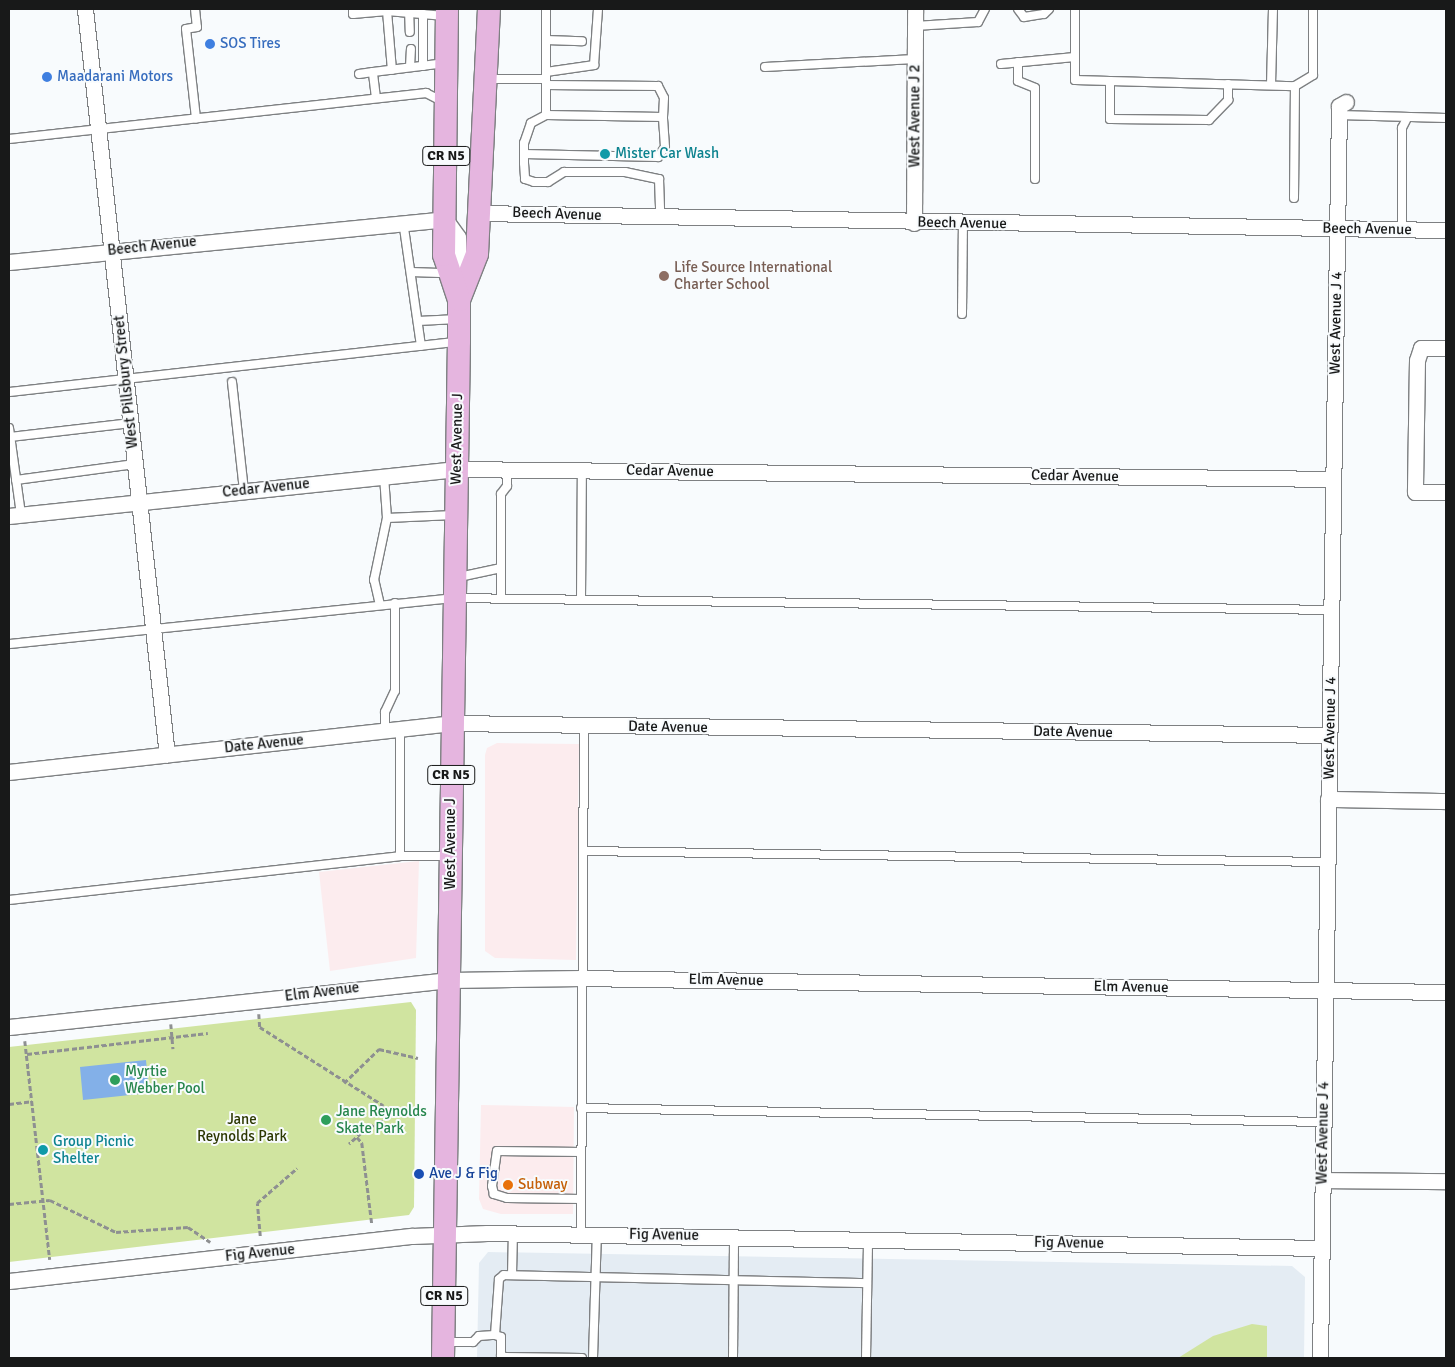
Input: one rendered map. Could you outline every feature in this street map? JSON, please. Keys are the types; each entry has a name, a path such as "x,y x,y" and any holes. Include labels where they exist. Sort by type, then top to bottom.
{"main road":[{"name":"West Avenue J","path":"459,309 477,254 488,79 489,9"},
{"name":"West Avenue J","path":"440,1354 445,1235 450,980 451,723 459,341 459,309 444,255 447,12"}],"street":[{"name":"West Pillsbury Street","path":"85,9 167,755"},
{"name":"West Avenue J 2","path":"914,223 915,9"},
{"name":"West Avenue J 4","path":"1320,1358 1337,229 1342,108"},
{"name":"Beech Avenue","path":"479,213 914,223 1446,230"},
{"name":"Beech Avenue","path":"9,262 403,221 445,219"},
{"path":"445,219 458,237 459,309"},
{"path":"1446,348 1421,348 1417,360 1415,492 1446,492"},
{"name":"Cedar Avenue","path":"15,515 457,469 1333,479"},
{"name":"Date Avenue","path":"9,772 451,723 1329,735"},
{"path":"1328,799 1446,801"},
{"name":"Elm Avenue","path":"9,1027 450,980 581,978 1446,992"},
{"path":"1323,1180 1446,1181"},
{"name":"Fig Avenue","path":"9,1281 445,1235 512,1232 1322,1248"}],"lane":[{"path":"195,9 197,27 186,29 196,118"},
{"path":"353,9 353,14 387,11 409,11 423,14 447,12"},
{"path":"546,9 546,115"},
{"path":"546,79 594,65 598,9"},
{"path":"915,26 978,22 985,9"},
{"path":"1018,9 1024,17 1050,9"},
{"path":"1075,9 1074,80 1295,86 1313,75 1314,9"},
{"path":"1271,84 1273,9"},
{"path":"387,11 392,70"},
{"path":"409,11 410,32"},
{"path":"423,14 423,66"},
{"path":"546,40 582,41"},
{"path":"410,67 411,49"},
{"path":"1001,64 1075,57"},
{"path":"765,67 915,59"},
{"path":"1018,62 1018,81 1035,88 1035,179"},
{"path":"359,74 447,63"},
{"path":"373,72 376,98"},
{"path":"488,79 546,79 658,86 664,98 665,147 658,157 524,154"},
{"path":"1110,81 1110,119 1209,120 1228,100 1228,84"},
{"path":"1294,198 1295,86"},
{"path":"9,139 426,92 446,103"},
{"path":"1342,108 1407,118 1446,118"},
{"path":"660,217 659,179 625,172 564,172 548,182 534,182 525,179 524,154 531,123 546,115 663,117"},
{"path":"1402,230 1402,128 1407,118"},
{"path":"403,221 421,346"},
{"path":"962,314 963,223"},
{"path":"411,272 450,272"},
{"path":"418,321 459,309"},
{"path":"9,392 459,341"},
{"path":"232,382 244,490"},
{"path":"10,438 131,423"},
{"path":"9,428 16,480 15,515"},
{"path":"16,480 135,464"},
{"path":"501,597 502,494 507,486 507,469"},
{"path":"581,599 582,470"},
{"path":"380,605 374,580 387,518 384,476"},
{"path":"387,518 456,515"},
{"path":"9,644 153,627 395,604 454,588 501,568"},
{"path":"454,588 501,597 1331,610"},
{"path":"395,604 395,692 385,712 392,730 400,856"},
{"path":"581,1233 581,978 584,726"},
{"path":"584,851 1328,862"},
{"path":"9,900 400,856 451,856"},
{"path":"581,1108 1324,1122"},
{"path":"581,1152 497,1151 492,1186 498,1196 581,1199"},
{"path":"512,1232 512,1275"},
{"path":"593,1358 597,1234"},
{"path":"733,1358 734,1236"},
{"path":"866,1358 868,1239"},
{"path":"495,1335 499,1279 512,1275 867,1283"},
{"path":"440,1354 473,1342 479,1336 495,1335 501,1337 505,1356 582,1358"}],"path":[{"path":"259,1014 260,1027 384,1108 381,1123 348,1144"},
{"path":"171,1024 173,1049"},
{"path":"27,1054 208,1033"},
{"path":"25,1041 50,1260"},
{"path":"344,1083 379,1049 418,1058"},
{"path":"9,1104 32,1101"},
{"path":"357,1137 362,1142 372,1224"},
{"path":"260,1236 257,1202 297,1168"},
{"path":"9,1204 43,1200 116,1232 188,1227 210,1242"}],"shaded area":[{"path":"497,743 579,744 576,960 495,958 485,951 485,755 487,748"},
{"path":"419,861 416,958 330,971 319,872"},
{"path":"481,1105 574,1107 573,1214 501,1214 483,1209 479,1199"},
{"path":"488,1252 1292,1266 1305,1277 1304,1358 477,1358 479,1263"}],"green space":[{"name":"Jane Reynolds Park","path":"411,1002 416,1010 414,1207 409,1215 9,1262 9,1047"},
{"path":"1252,1324 1267,1326 1267,1358 1178,1358 1213,1336"}],"water":[{"name":"Myrtie Webber Pool","path":"146,1060 149,1093 83,1100 80,1067"}],"place":[{"name":"SOS Tires","path":"210,44"},
{"name":"Maadarani Motors","path":"47,77"},
{"name":"Mister Car Wash","path":"605,154"},
{"name":"Life Source International Charter School","path":"664,276"},
{"name":"Myrtie Webber Pool","path":"115,1080"},
{"name":"Jane Reynolds Skate Park","path":"326,1120"},
{"name":"Group Picnic Shelter","path":"43,1150"},
{"name":"Ave J & Fig","path":"419,1174"},
{"name":"Subway","path":"508,1185"}]}
